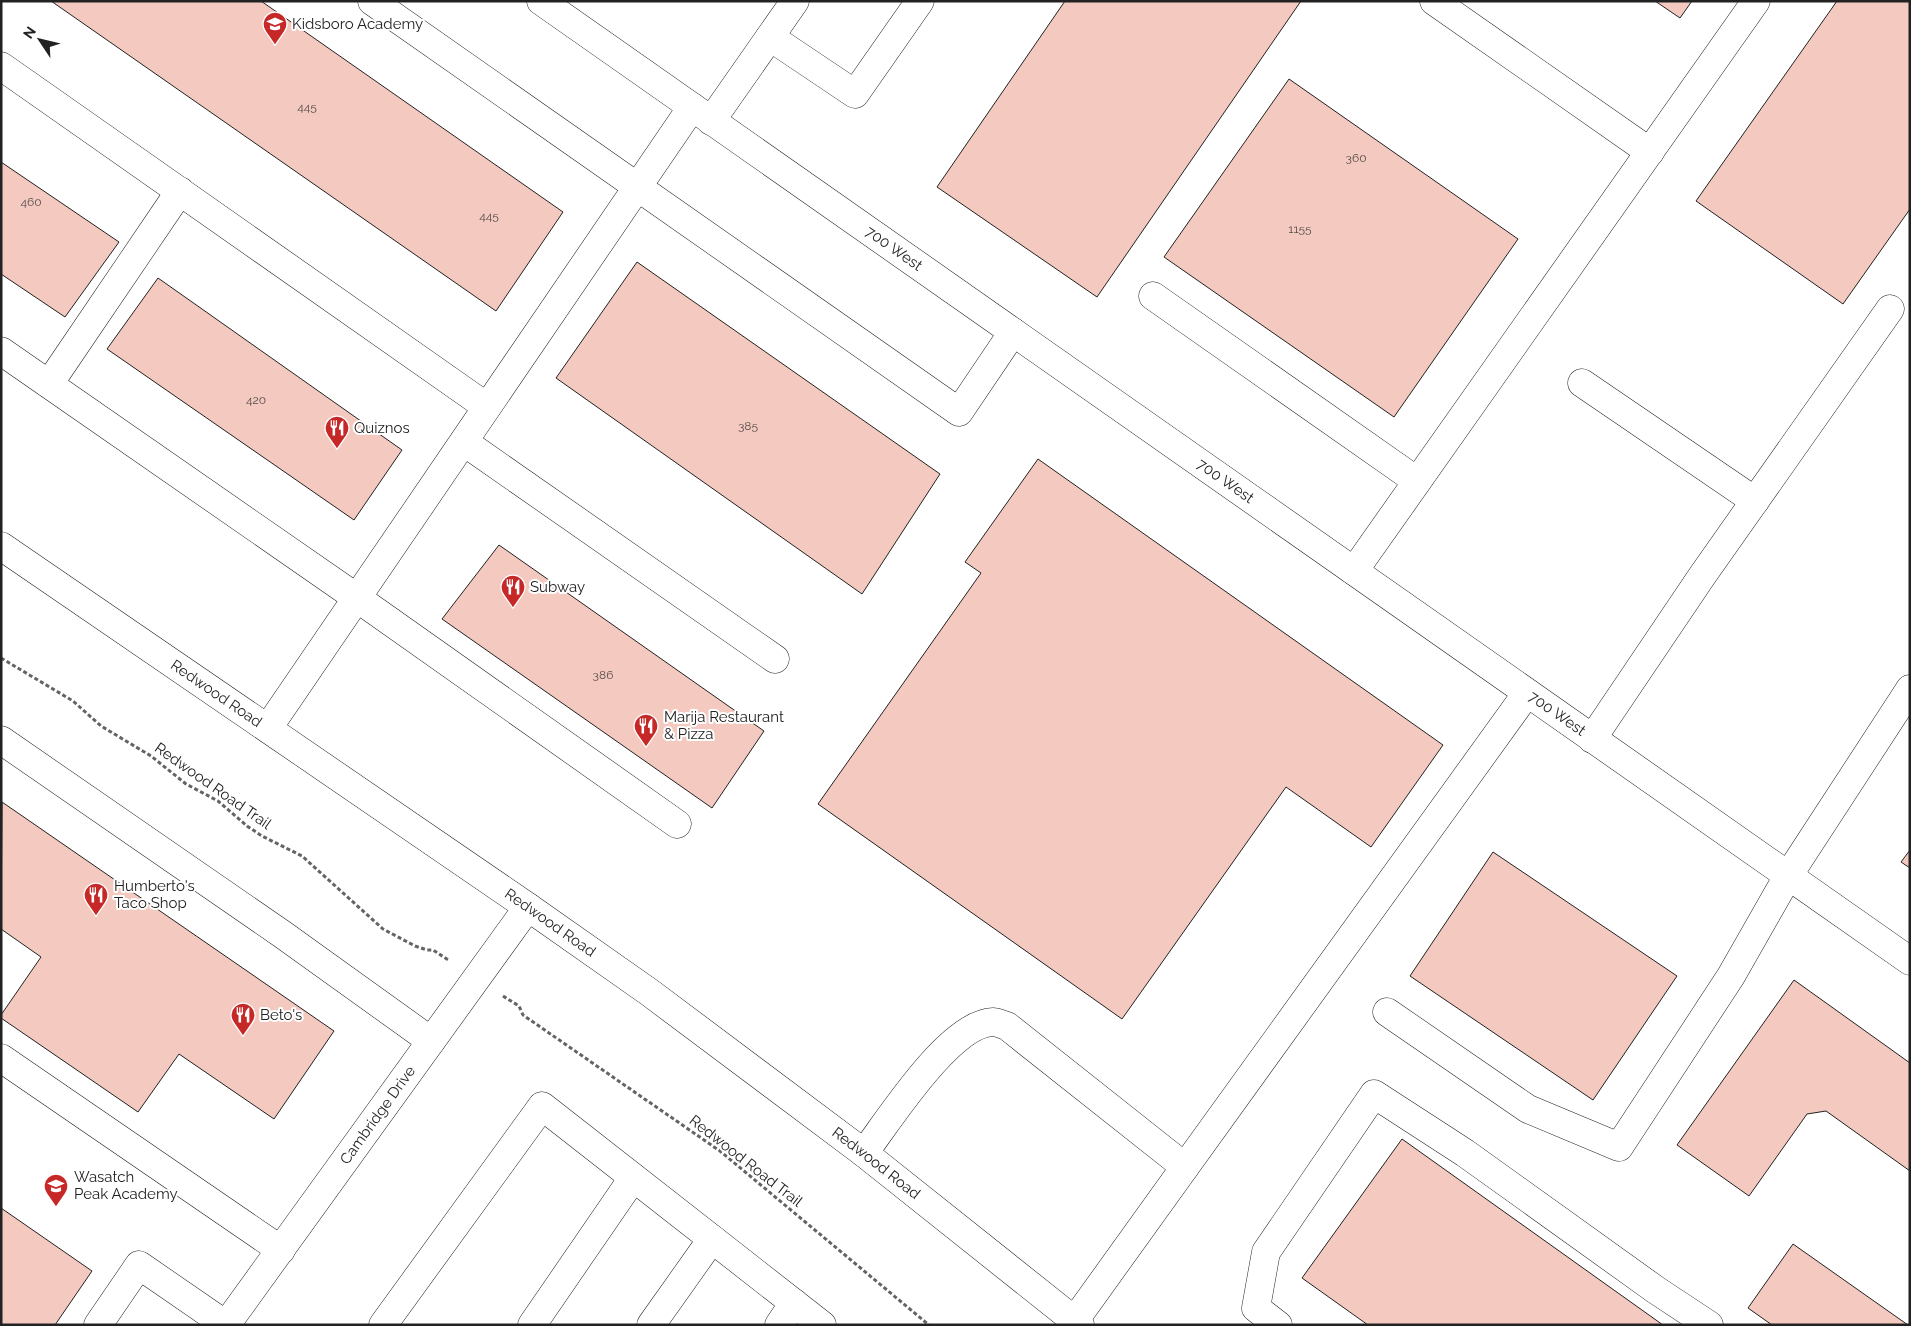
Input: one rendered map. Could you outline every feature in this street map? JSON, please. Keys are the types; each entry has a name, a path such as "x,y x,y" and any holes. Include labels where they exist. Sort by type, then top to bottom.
{"street":[{"path":"372,1 959,412 1013,332"},
{"name":"700 West","path":"541,1 1910,961"},
{"path":"268,728 638,186 770,37 795,1"},
{"path":"770,37 855,94 920,1"},
{"path":"1434,1 1650,152"},
{"path":"1354,571 1756,1"},
{"path":"1,66 487,407"},
{"path":"49,384 180,191"},
{"path":"1153,296 1417,481"},
{"path":"1592,739 1754,501 1890,309"},
{"path":"1,351 357,598 677,824"},
{"path":"1582,383 1754,501"},
{"path":"464,442 775,660"},
{"name":"Redwood Road","path":"1,546 649,992 864,1153 1078,1322"},
{"path":"1387,1012 1528,1109 1619,1147 1730,976 1788,876 1910,689"},
{"path":"1078,1322 1185,1167 1527,693"},
{"path":"5,750 282,934 432,1041"},
{"name":"Cambridge Drive","path":"226,1325 528,907"},
{"path":"864,1153 929,1067 956,1038 975,1026 993,1022 1007,1026 1185,1167"},
{"path":"1,1058 281,1250"},
{"path":"1278,1325 1256,1308 1266,1252 1374,1094 1465,1153 1656,1290 1709,1325"},
{"path":"383,1325 542,1106 822,1325"},
{"path":"532,1325 633,1178"},
{"path":"651,1325 712,1239"},
{"path":"98,1325 139,1265 226,1325"},
{"path":"779,1325 794,1303"}],"path":[{"name":"Redwood Road Trail","path":"1,658 73,701 101,726 151,756 186,784 218,801 247,826 262,836 302,856 383,929 415,946 433,950"},
{"name":"Redwood Road Trail","path":"519,1006 523,1015 720,1151 929,1325"}],"building":[{"path":"51,1 261,1 563,212 496,311"},
{"path":"1065,1 1301,1 1097,297 937,187"},
{"path":"1655,1 1692,1 1680,18"},
{"path":"1837,1 1910,1 1910,209 1843,304 1696,201"},
{"path":"1289,79 1518,239 1394,417 1164,257"},
{"path":"1,162 119,242 65,317 1,274"},
{"path":"637,262 940,474 862,594 556,378"},
{"path":"158,278 402,450 354,520 107,349"},
{"path":"1038,459 1443,745 1371,847 1286,787 1122,1019 818,804 981,573 965,562"},
{"path":"499,545 764,731 712,808 442,619"},
{"path":"2,802 334,1031 274,1119 179,1054 138,1112 1,1018 1,1015 41,957 1,929"},
{"path":"1910,850 1910,868 1901,862"},
{"path":"1493,852 1677,976 1593,1100 1410,976"},
{"path":"1794,980 1910,1063 1910,1171 1826,1111 1807,1114 1749,1196 1677,1145"},
{"path":"1402,1139 1663,1325 1368,1325 1302,1278"},
{"path":"1,1208 92,1271 55,1325 1,1325"},
{"path":"1793,1244 1908,1325 1772,1325 1748,1308"}],"place":[{"name":"Kidsboro Academy","path":"275,45"},
{"name":"Quiznos","path":"337,449"},
{"name":"Subway","path":"513,608"},
{"name":"Marija Restaurant & Pizza","path":"646,747"},
{"name":"Humberto's Taco Shop","path":"96,916"},
{"name":"Beto's","path":"243,1036"},
{"name":"Wasatch Peak Academy","path":"56,1207"}]}
